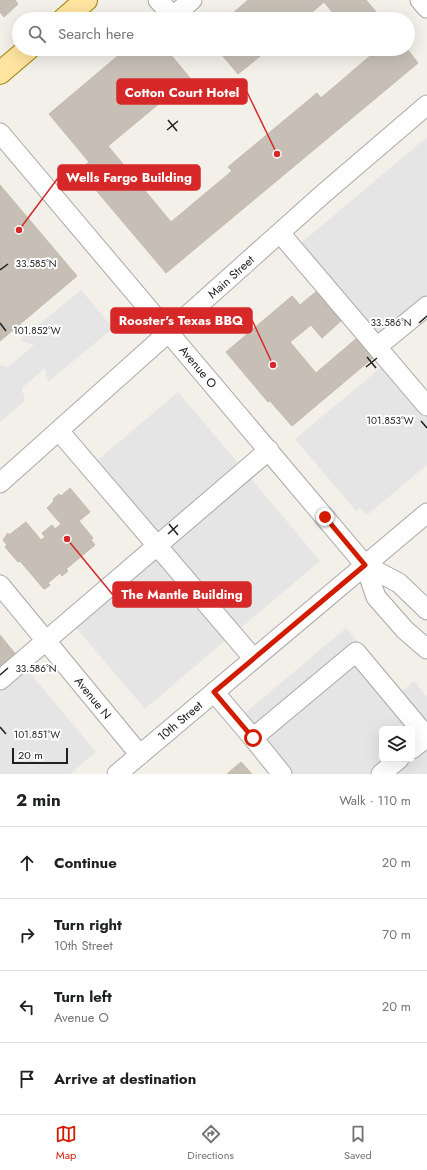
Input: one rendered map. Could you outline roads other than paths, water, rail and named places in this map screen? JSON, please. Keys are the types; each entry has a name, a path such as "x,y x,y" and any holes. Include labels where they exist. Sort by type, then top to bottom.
{"main road":[{"path":"72,12 86,0"},
{"path":"0,73 20,56"}],"street":[{"path":"158,0 169,12"},
{"path":"178,12 192,0"},
{"path":"420,0 427,8"},
{"name":"Main Street","path":"0,483 280,233 427,105"},
{"name":"Avenue O","path":"0,133 365,565 376,597 405,630 427,649"},
{"path":"280,233 427,406"},
{"path":"377,348 427,306"},
{"path":"59,431 254,659"},
{"path":"0,680 269,450"},
{"name":"10th Street","path":"117,774 427,513"},
{"name":"Avenue O","path":"365,565 399,583 427,610"},
{"name":"Avenue N","path":"0,585 140,755"},
{"path":"253,738 356,652 427,737 415,747"},
{"path":"214,692 282,774"},
{"path":"381,774 396,762"}],"place":[{"name":"Cotton Court Hotel","path":"277,154"},
{"name":"Wells Fargo Building","path":"19,230"},
{"name":"Rooster's Texas BBQ","path":"273,365"},
{"name":"The Mantle Building","path":"67,539"}]}
